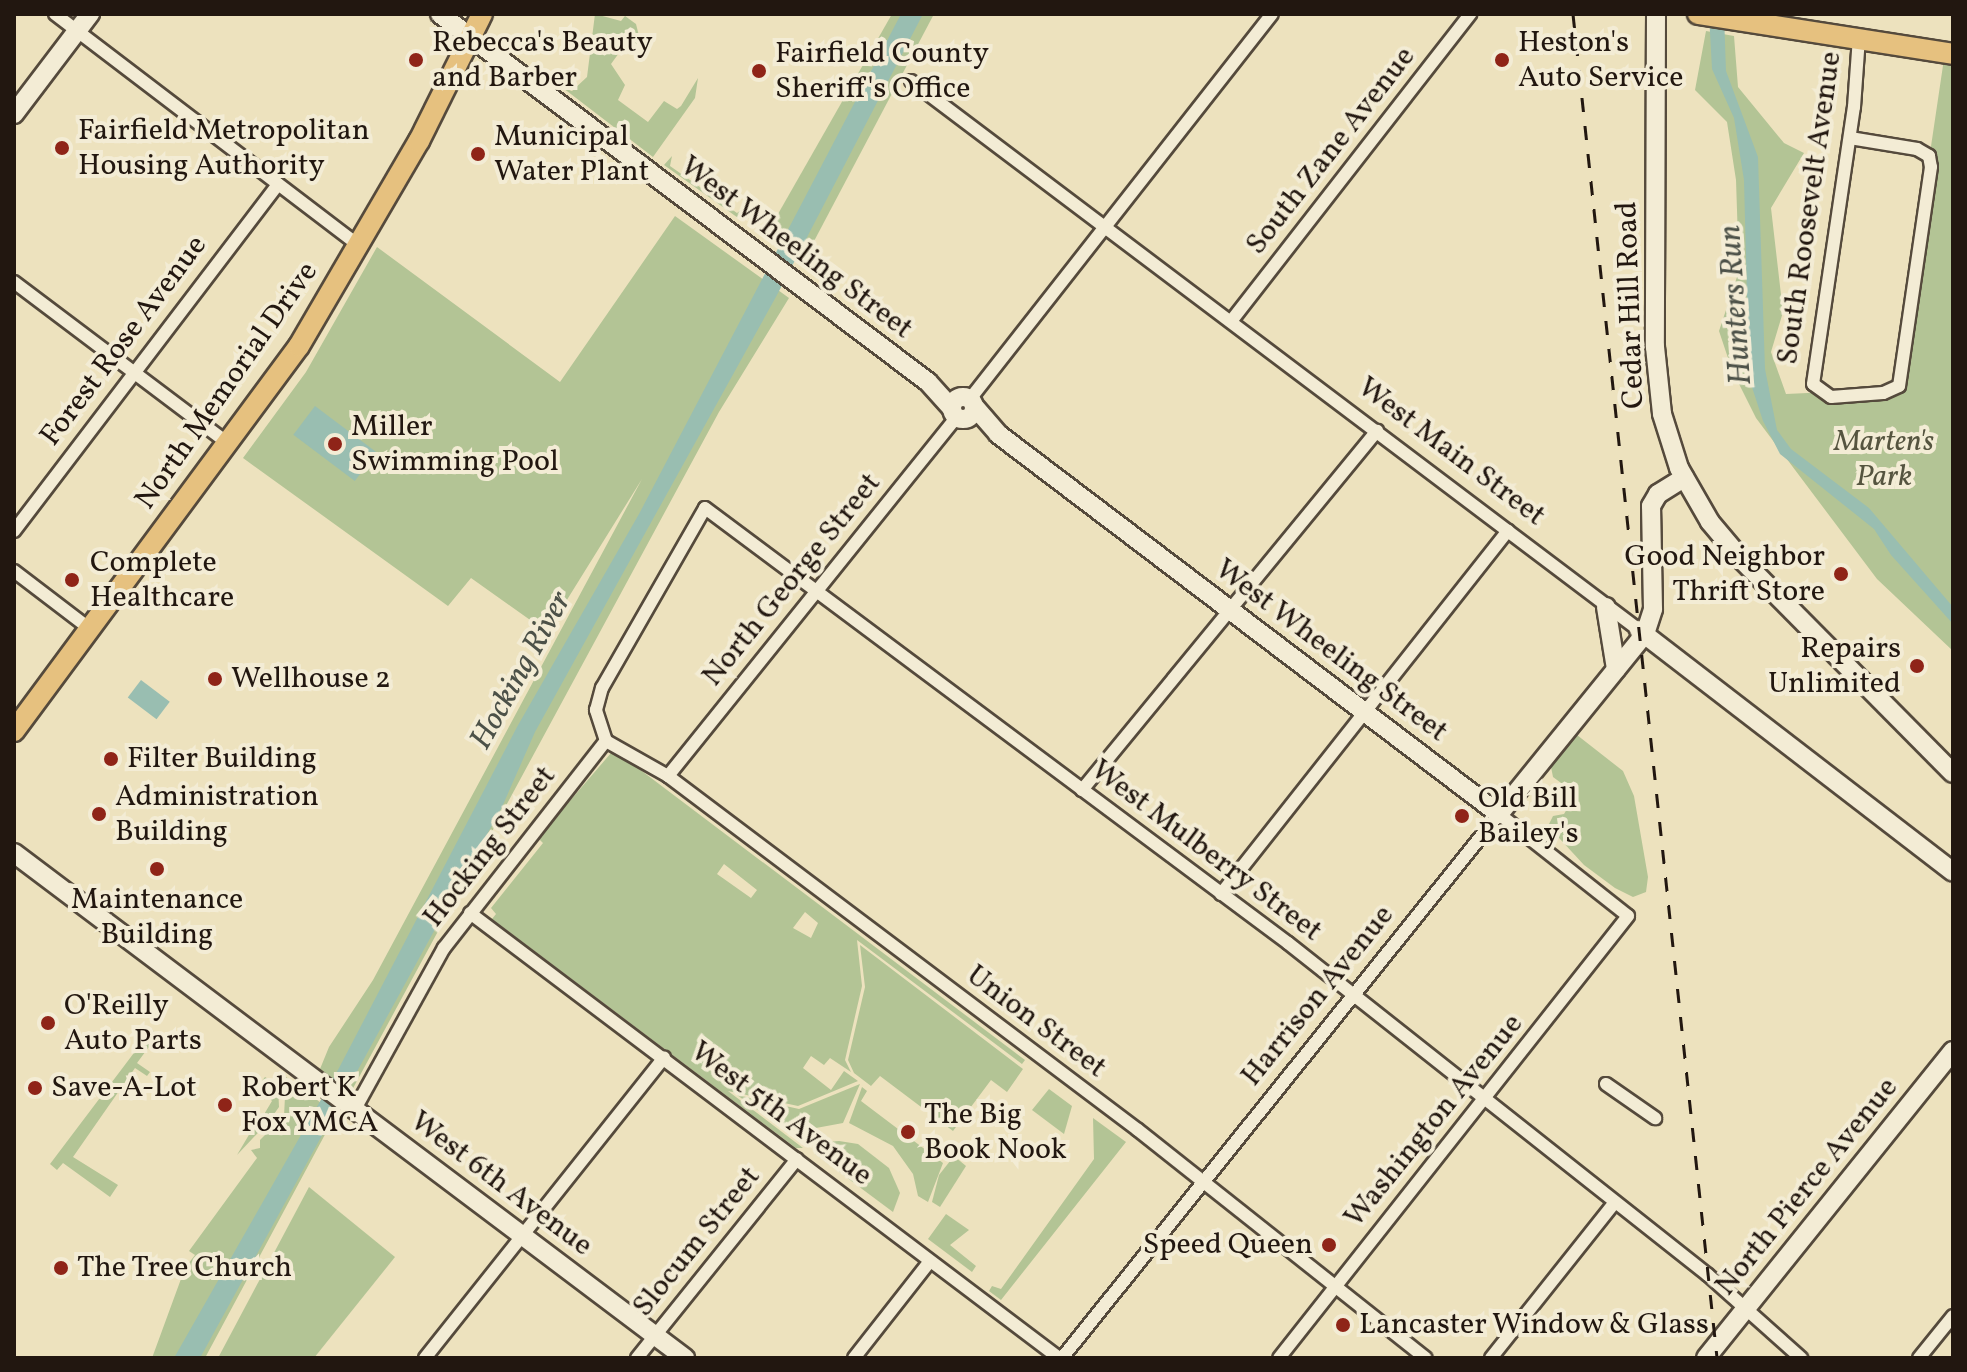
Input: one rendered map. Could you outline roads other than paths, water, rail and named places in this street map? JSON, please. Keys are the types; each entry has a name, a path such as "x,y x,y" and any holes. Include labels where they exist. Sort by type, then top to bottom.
{"main road":[{"name":"North Memorial Drive","path":"14,731 299,346 449,87 482,14"},
{"path":"1700,14 1742,20 1768,19 1953,54"}],"street":[{"path":"55,14 359,246"},
{"path":"14,114 90,14"},
{"name":"West Wheeling Street","path":"440,14 1499,814 1628,916"},
{"name":"North George Street","path":"668,776 1106,229 1272,14"},
{"name":"South Zane Avenue","path":"1232,320 1470,14"},
{"name":"Cedar Hill Road","path":"1656,14 1656,381 1666,431 1684,478 1710,522 1743,561 1953,773"},
{"name":"South Roosevelt Avenue","path":"1850,138 1917,149 1931,162 1900,379 1894,391 1847,397 1824,395 1813,384 1850,138 1859,38"},
{"name":"West Main Street","path":"911,81 1232,320 1953,872"},
{"name":"Forest Rose Avenue","path":"14,531 278,184"},
{"path":"14,282 229,444"},
{"path":"1082,790 1377,431"},
{"name":"Harrison Avenue","path":"1060,1358 1616,669 1642,632 1653,609 1651,506 1658,494 1684,478"},
{"name":"West Mulberry Street","path":"606,741 597,719 597,702 705,508 819,589 1355,996 1746,1307 1801,1358"},
{"path":"1221,894 1508,531"},
{"path":"14,571 90,629"},
{"path":"1606,607 1616,669"},
{"name":"Union Street","path":"606,741 668,776 1205,1182 1337,1284 1426,1358"},
{"name":"Hocking Street","path":"353,1108 417,990 470,913 606,741"},
{"name":"West 6th Avenue","path":"14,853 685,1358"},
{"name":"West 5th Avenue","path":"470,913 1060,1358"},
{"name":"Washington Avenue","path":"1279,1358 1628,916"},
{"name":"North Pierce Avenue","path":"1706,1358 1953,1051"},
{"path":"425,1358 664,1058"},
{"path":"1606,1084 1655,1118"},
{"name":"Slocum Street","path":"637,1358 797,1159"},
{"path":"1491,1358 1615,1202"},
{"path":"854,1358 930,1261"},
{"path":"1919,1358 1953,1316"}],"water":[{"path":"901,14 923,14 777,295 535,732 502,807 200,1358 174,1358 339,1068 517,727 639,514"},
{"path":"1709,14 1724,14 1726,71 1758,157 1765,369 1777,430 1791,449 1869,508 1953,607 1953,624 1891,555 1874,529 1780,454 1763,421 1749,378 1744,180 1734,118 1712,69"},
{"name":"Miller Swimming Pool","path":"315,406 376,452 355,481 293,435"},
{"path":"141,680 170,702 157,719 128,698"}],"railway":[{"path":"1573,14 1717,1358"}],"place":[{"name":"Rebecca's Beauty and Barber","path":"416,60"},
{"name":"Heston's Auto Service","path":"1502,60"},
{"name":"Fairfield County Sheriff's Office","path":"759,71"},
{"name":"Fairfield Metropolitan Housing Authority","path":"62,148"},
{"name":"Municipal Water Plant","path":"478,154"},
{"name":"Miller Swimming Pool","path":"335,444"},
{"name":"Good Neighbor Thrift Store","path":"1841,574"},
{"name":"Complete Healthcare","path":"72,580"},
{"name":"Repairs Unlimited","path":"1917,666"},
{"name":"Wellhouse 2","path":"215,679"},
{"name":"Filter Building","path":"111,759"},
{"name":"Administration Building","path":"99,814"},
{"name":"Old Bill Bailey's","path":"1462,816"},
{"name":"Maintenance Building","path":"157,869"},
{"name":"O'Reilly Auto Parts","path":"48,1023"},
{"name":"Save-A-Lot","path":"35,1088"},
{"name":"Robert K Fox YMCA","path":"225,1105"},
{"name":"The Big Book Nook","path":"908,1132"},
{"name":"Speed Queen","path":"1329,1245"},
{"name":"The Tree Church","path":"61,1268"},
{"name":"Lancaster Window & Glass","path":"1343,1325"}],"water label":[{"name":"Hunters Run","path":"1737,305"},
{"name":"Hocking River","path":"522,671"}],"park label":[{"name":"Marten's Park","path":"1884,459"}]}
